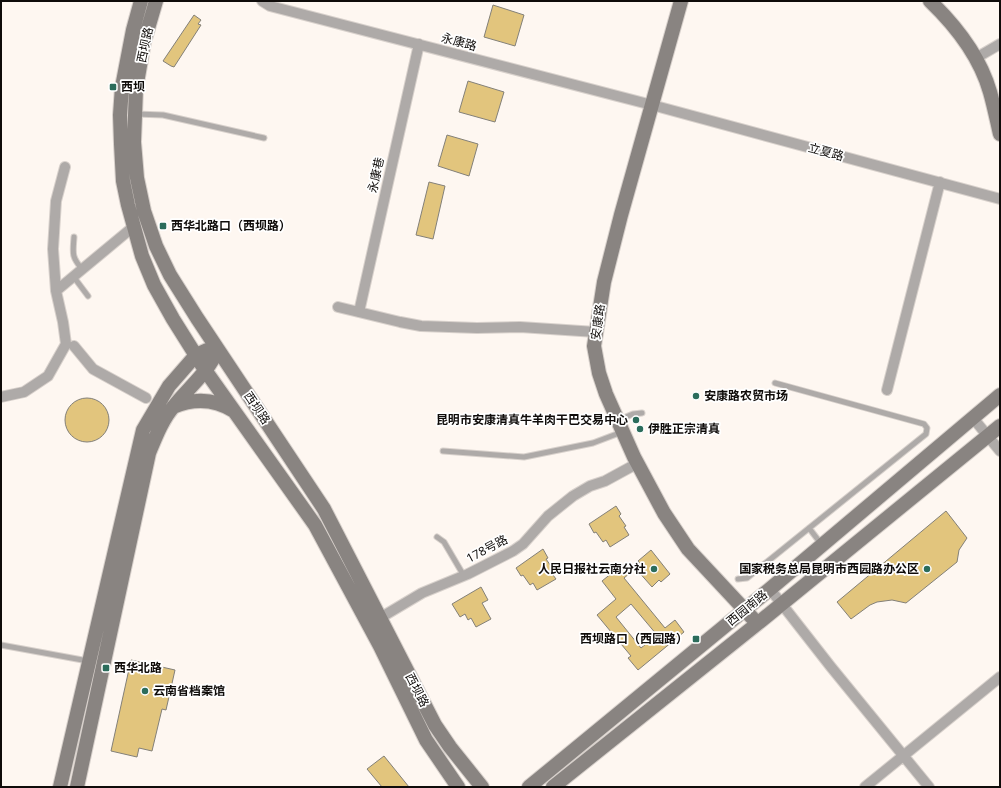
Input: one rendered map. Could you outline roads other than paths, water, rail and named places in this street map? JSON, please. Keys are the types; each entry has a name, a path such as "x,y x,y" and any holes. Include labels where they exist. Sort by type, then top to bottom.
{"main road":[{"name":"西坝路","path":"141,1 133,30 122,87 120,144 124,181 133,227 142,256 154,285 177,326 205,370 315,525 380,646 426,740 458,787"},
{"name":"西坝路","path":"156,1 144,42 136,89 134,114 134,142 137,178 146,218 156,246 170,275 324,510 435,725 450,747 482,787"},
{"name":"安康路","path":"681,1 621,215 604,282 594,346 599,373 606,394 638,463 664,513 688,549 757,623"},
{"path":"930,1 960,34 976,58 990,92 1000,134"},
{"path":"175,379 179,372 183,356 183,340 177,326"},
{"path":"60,787 143,430 153,410 169,386 196,355 207,350 218,350 213,360 173,407 160,425 149,453 77,787"},
{"name":"西园南路","path":"529,787 770,589 1000,395"},
{"path":"173,407 188,402 203,401 220,404 236,413"},
{"name":"西园南路","path":"553,787 1000,426"}],"street":[{"name":"永康路","path":"262,1 270,6 652,105"},
{"name":"永康巷","path":"359,312 419,44"},
{"path":"976,58 1000,44"},
{"name":"立夏路","path":"652,105 1000,199"},
{"path":"1,397 24,392 48,376 66,344 56,291 53,248 56,201 64,167"},
{"path":"886,390 940,182"},
{"path":"56,291 133,227"},
{"path":"338,307 421,326 464,328 520,327 596,332"},
{"path":"74,346 93,369 146,398"},
{"path":"973,418 999,449"},
{"name":"178号路","path":"380,618 422,593 464,576 513,551 523,544 548,516 573,496 590,486 605,481 638,463"},
{"path":"770,589 831,667 929,787"},
{"path":"865,787 1000,677"}],"lane":[{"path":"134,114 163,115 264,138"},
{"path":"74,237 73,255 82,269"},
{"path":"73,276 88,296"},
{"path":"738,579 747,578 810,528 926,434 928,428 924,424 775,383"},
{"path":"443,451 524,457 593,443 620,426 633,414 642,413"},
{"path":"810,528 822,545"},
{"path":"437,537 444,542 464,576"},
{"path":"1,645 89,661"}],"place":[{"name":"西坝","path":"113,87"},
{"name":"西华北路口（西坝路）","path":"163,226"},
{"name":"安康路农贸市场","path":"696,396"},
{"name":"昆明市安康清真牛羊肉干巴交易中心","path":"636,420"},
{"name":"伊胜正宗清真","path":"640,429"},
{"name":"人民日报社云南分社","path":"654,569"},
{"name":"国家税务总局昆明市西园路办公区","path":"927,569"},
{"name":"西坝路口（西园路）","path":"696,639"},
{"name":"西华北路","path":"106,668"},
{"name":"云南省档案馆","path":"145,691"}]}
